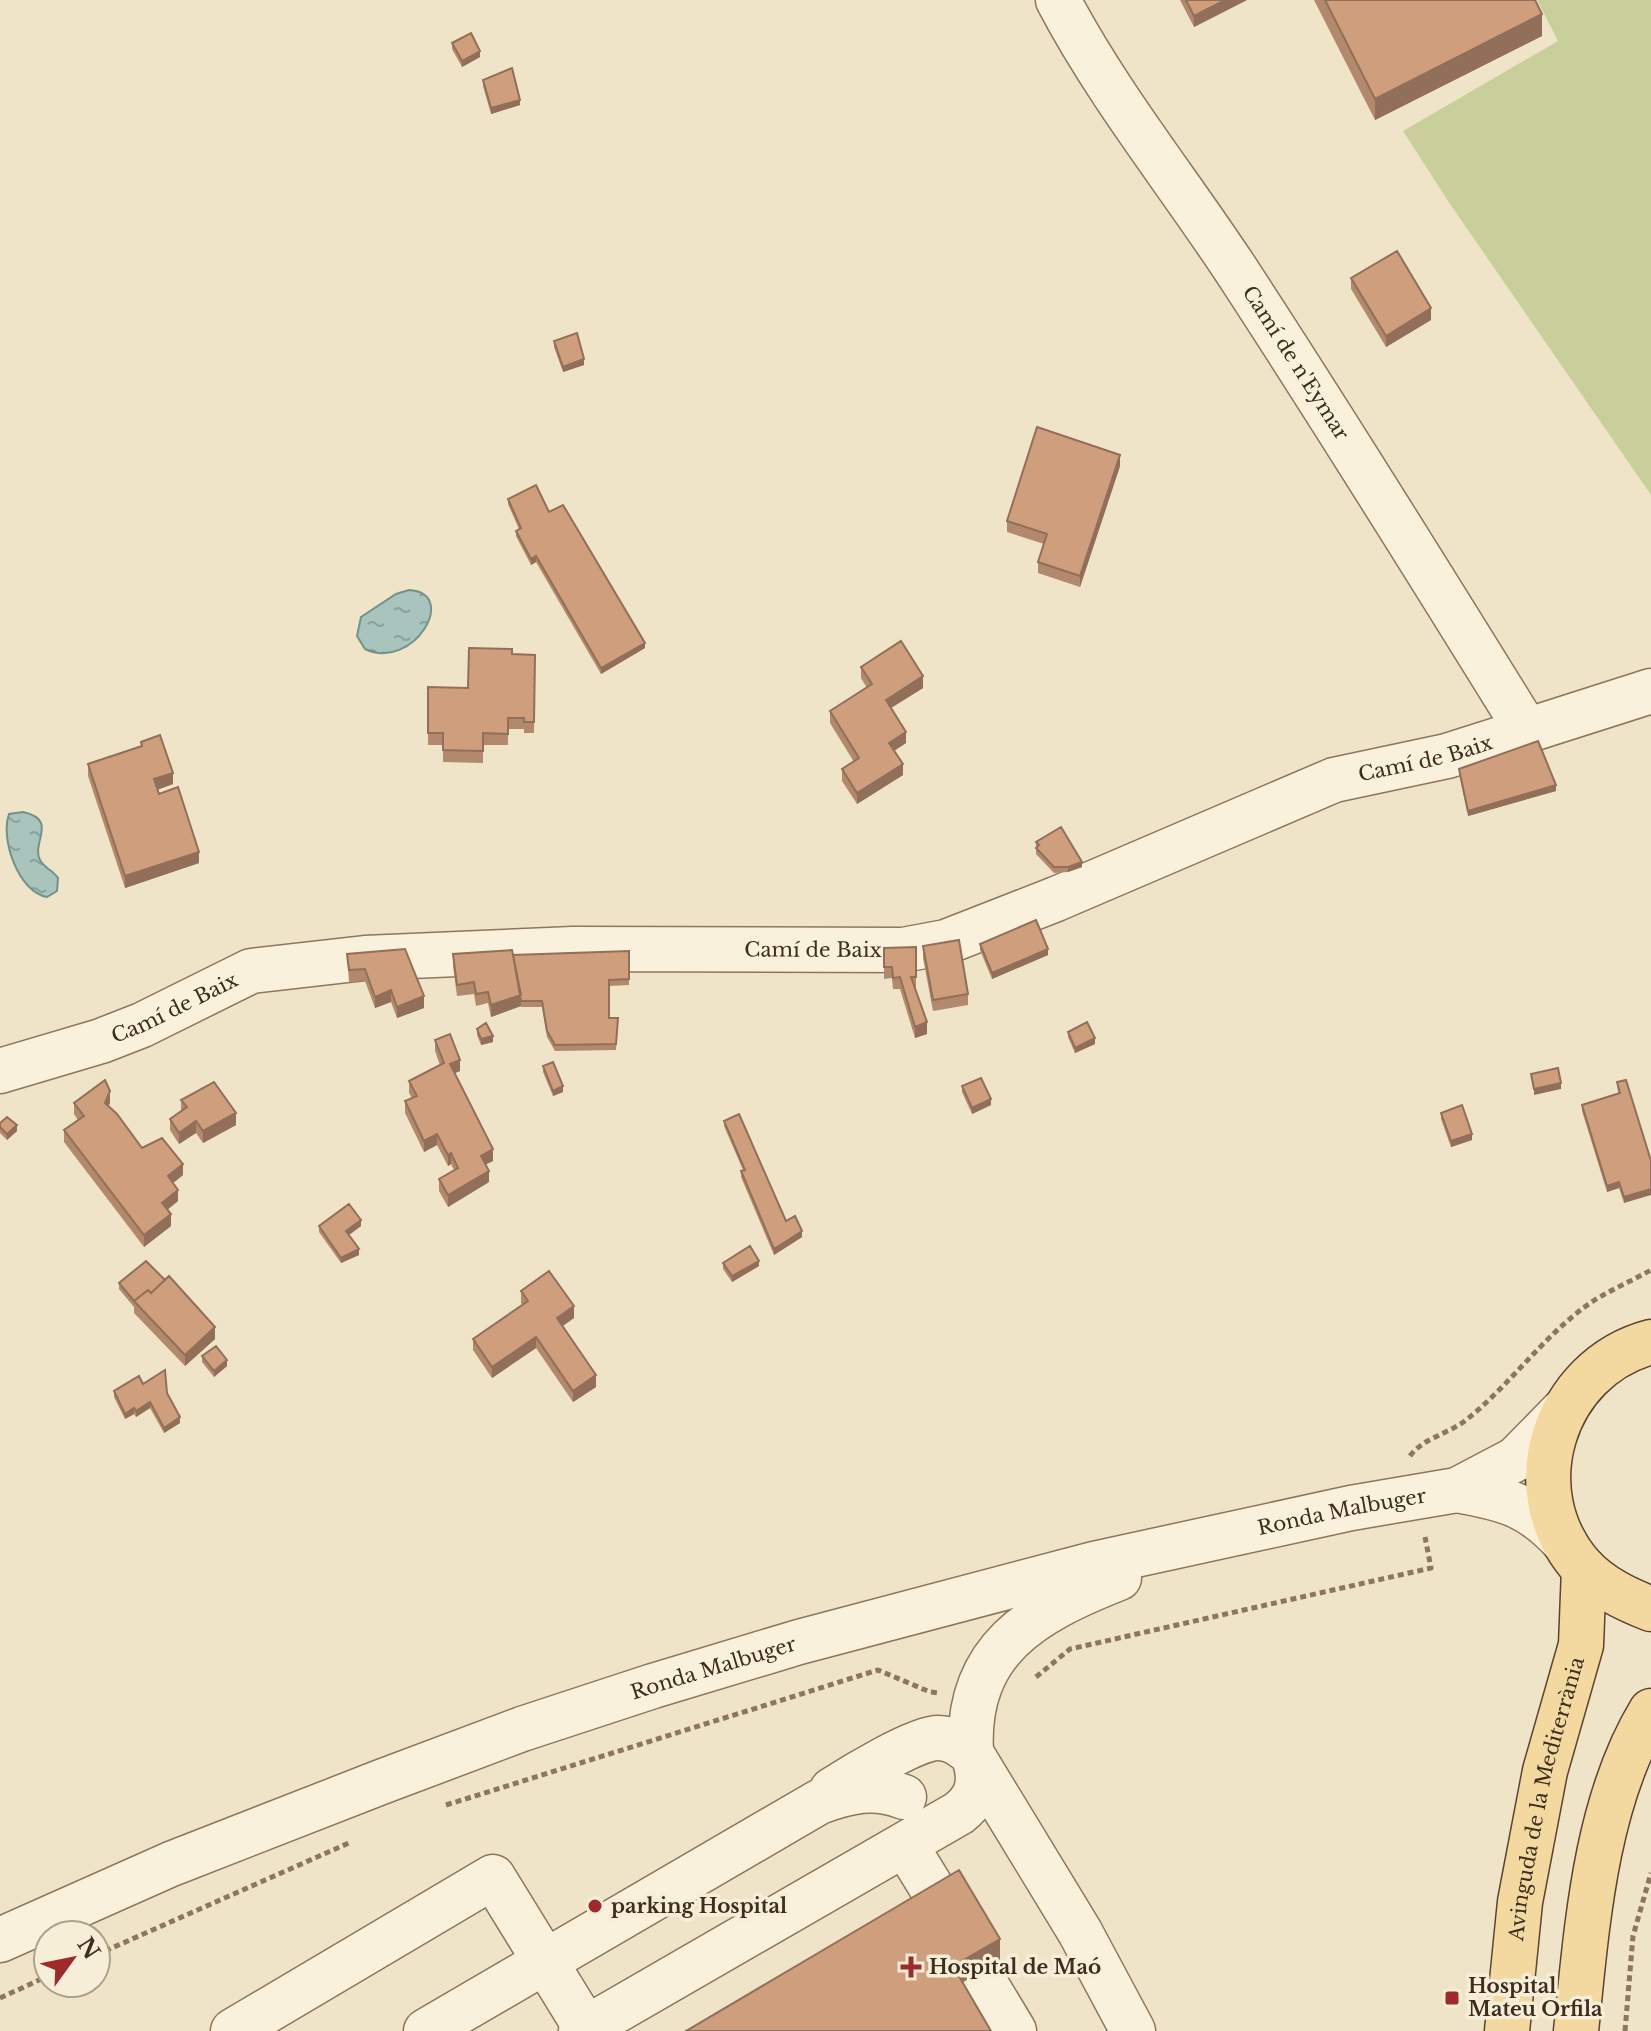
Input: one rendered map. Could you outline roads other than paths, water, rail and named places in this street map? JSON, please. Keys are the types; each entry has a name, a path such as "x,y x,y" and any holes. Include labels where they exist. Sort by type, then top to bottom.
{"main road":[{"path":"1651,1342 1616,1356 1577,1389 1563,1411 1551,1447 1548,1485 1553,1513 1574,1556 1615,1594 1651,1609"},
{"name":"Avinguda de la Mediterrània","path":"1507,2031 1520,1902 1542,1785 1581,1645 1574,1556"},
{"path":"1576,2031 1586,1938 1616,1786 1633,1740 1651,1711"}],"street":[{"name":"Camí de n'Eymar","path":"1058,0 1087,56 1240,275 1527,731"},
{"name":"Camí de Baix","path":"0,1071 101,1041 142,1025 251,971 365,958 511,951 660,948 903,950 946,942 1070,893 1334,780 1447,756 1651,691"},
{"name":"Ronda Malbuger","path":"0,1940 171,1864 381,1782 522,1729 653,1686 799,1642 1094,1564 1351,1508 1457,1490 1516,1459 1563,1411"},
{"name":"Ronda Malbuger","path":"1457,1490 1508,1500 1542,1519 1574,1556"},
{"path":"233,2031 288,2017 493,1877 584,2030 959,1813 974,1797 979,1775 974,1759 970,1716 975,1697 993,1656 1012,1637 1038,1618 1088,1590 1257,1529"},
{"path":"426,2031 800,1811 858,1773 928,1739 952,1740 974,1759 1080,1932 1133,2031"},
{"path":"904,1797 899,1774 902,1763 917,1744"},
{"path":"800,1811 853,1790 889,1791 904,1797 919,1813 928,1817 949,1817 959,1813"},
{"path":"906,1846 941,1903"},
{"path":"979,1973 1014,2031"}],"water":[{"path":"409,590 424,594 430,604 430,616 424,629 399,650 383,653 365,649 357,636 361,617 396,594"},
{"path":"23,812 40,820 40,860 58,878 57,891 47,897 37,893 20,875 9,849 9,814"}],"place":[{"name":"parking Hospital","path":"595,1906"},
{"name":"Hospital de Maó","path":"911,1967"},
{"name":"Hospital Mateu Orfila","path":"1452,1998"}]}
